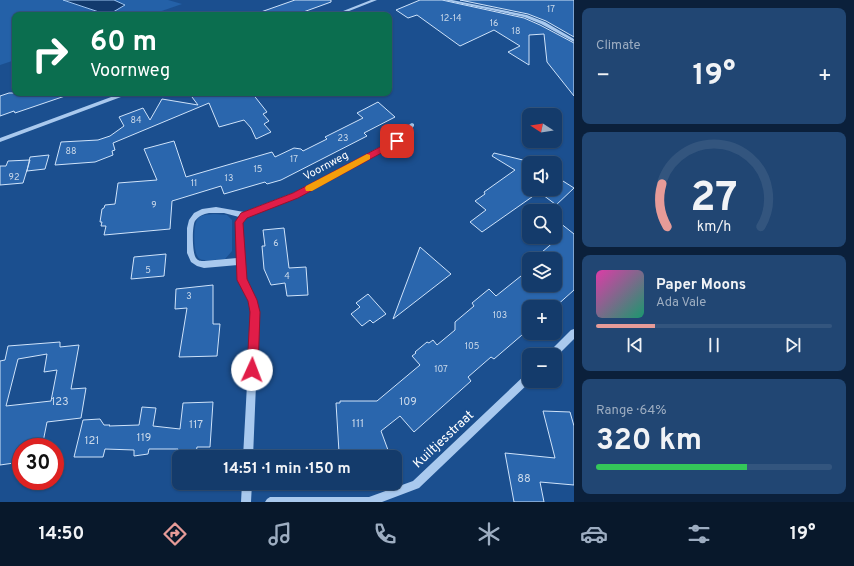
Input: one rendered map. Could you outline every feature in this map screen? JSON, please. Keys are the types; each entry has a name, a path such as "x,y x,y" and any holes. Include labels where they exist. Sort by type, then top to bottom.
{"street":[{"path":"343,12 375,0"},
{"path":"444,0 525,16 543,23 574,41"},
{"path":"0,140 119,96"},
{"name":"Voornweg","path":"244,215 296,195 384,148 397,141 412,125"},
{"path":"241,261 206,264 195,262 191,257 190,251 190,225 192,219 196,215 208,210 226,210 244,215 239,222 242,280 252,300 255,312 248,450"},
{"path":"559,348 574,333"},
{"name":"Kuiltjesstraat","path":"270,502 369,502 416,485 522,384"},
{"path":"246,502 247,490"}],"shaded area":[{"path":"0,0 63,0 99,12 12,12 12,61 0,65"},
{"path":"63,0 114,0 125,5 113,12 99,12"},
{"path":"114,0 168,0 182,4 159,12 112,12 124,4"},
{"path":"204,215 227,215 232,220 232,251 225,259 203,260 198,257 196,253 194,235 196,224 198,218"}],"building":[{"path":"295,0 331,0 331,2 303,12 261,12"},
{"path":"420,0 442,0 524,18 574,43 574,96 547,62 544,34 529,35 529,65 508,52 520,46 494,30 460,46 417,15 408,18 396,10"},
{"path":"460,0 574,0 574,37 546,21 528,14"},
{"path":"12,93 12,96 65,96 15,113 14,111 0,116 0,96"},
{"path":"191,96 254,96 267,112 263,114 269,121 264,124 271,132 256,139 251,128 244,120 219,127 209,103 113,143 115,150 112,151 113,155 95,162 55,165 61,142 98,140 110,136 124,126 119,117 143,108 150,120 162,99 198,105"},
{"path":"378,102 395,117 364,133 367,136 281,180 267,184 265,182 224,194 221,186 172,201 170,229 104,235 106,226 101,226 102,222 100,222 102,209 105,205 115,204 118,183 157,180 144,149 174,141 186,177 272,152 275,157 294,148 301,149 303,151 327,139 325,137 363,118 357,113"},
{"path":"494,153 522,160 522,196 533,196 482,232 470,222 486,210 475,201 485,194 484,192 515,170 492,156"},
{"path":"49,155 45,169 27,171 30,157"},
{"path":"30,160 23,183 0,185 0,166 6,166 8,161"},
{"path":"562,180 574,188 557,204 544,196 562,196"},
{"path":"562,225 574,234 574,290 562,301 522,300 522,335 494,359 491,357 468,377 471,381 414,432 400,416 381,431 388,450 339,450 336,403 340,403 340,401 377,401 420,365 412,356 416,353 415,352 427,342 429,343 433,340 437,345 455,330 455,322 474,306 472,303 489,289 496,296 521,276 522,292 562,292 562,252 542,252 551,244 562,244"},
{"path":"284,228 289,268 306,267 308,295 287,296 285,283 271,285 264,269 262,246 265,246 263,230"},
{"path":"420,247 451,274 393,319"},
{"path":"166,254 164,276 131,279 134,257"},
{"path":"213,285 213,324 220,324 217,356 179,357 187,308 175,309 176,289"},
{"path":"368,294 386,314 373,323 370,320 362,326 351,314 360,307 356,303"},
{"path":"60,342 60,347 79,345 71,389 86,388 81,418 47,422 44,438 12,438 12,463 0,465 0,361 5,360 8,346","holes":["47,354 44,372 57,370 51,401 6,406 18,359"]},
{"path":"213,402 210,447 197,447 196,450 149,449 148,454 134,456 134,450 105,449 103,457 74,457 83,420 100,419 104,425 110,425 109,426 139,425 142,407 156,408 153,426 180,429 183,403"},
{"path":"543,411 570,412 574,426 574,485 540,482 544,502 514,502 505,453 555,458"}],"slow traffic":[{"path":"309,188 367,157"}],"route":[{"path":"252,370 255,312 252,300 242,280 239,222 244,215 296,195 397,141"}]}
